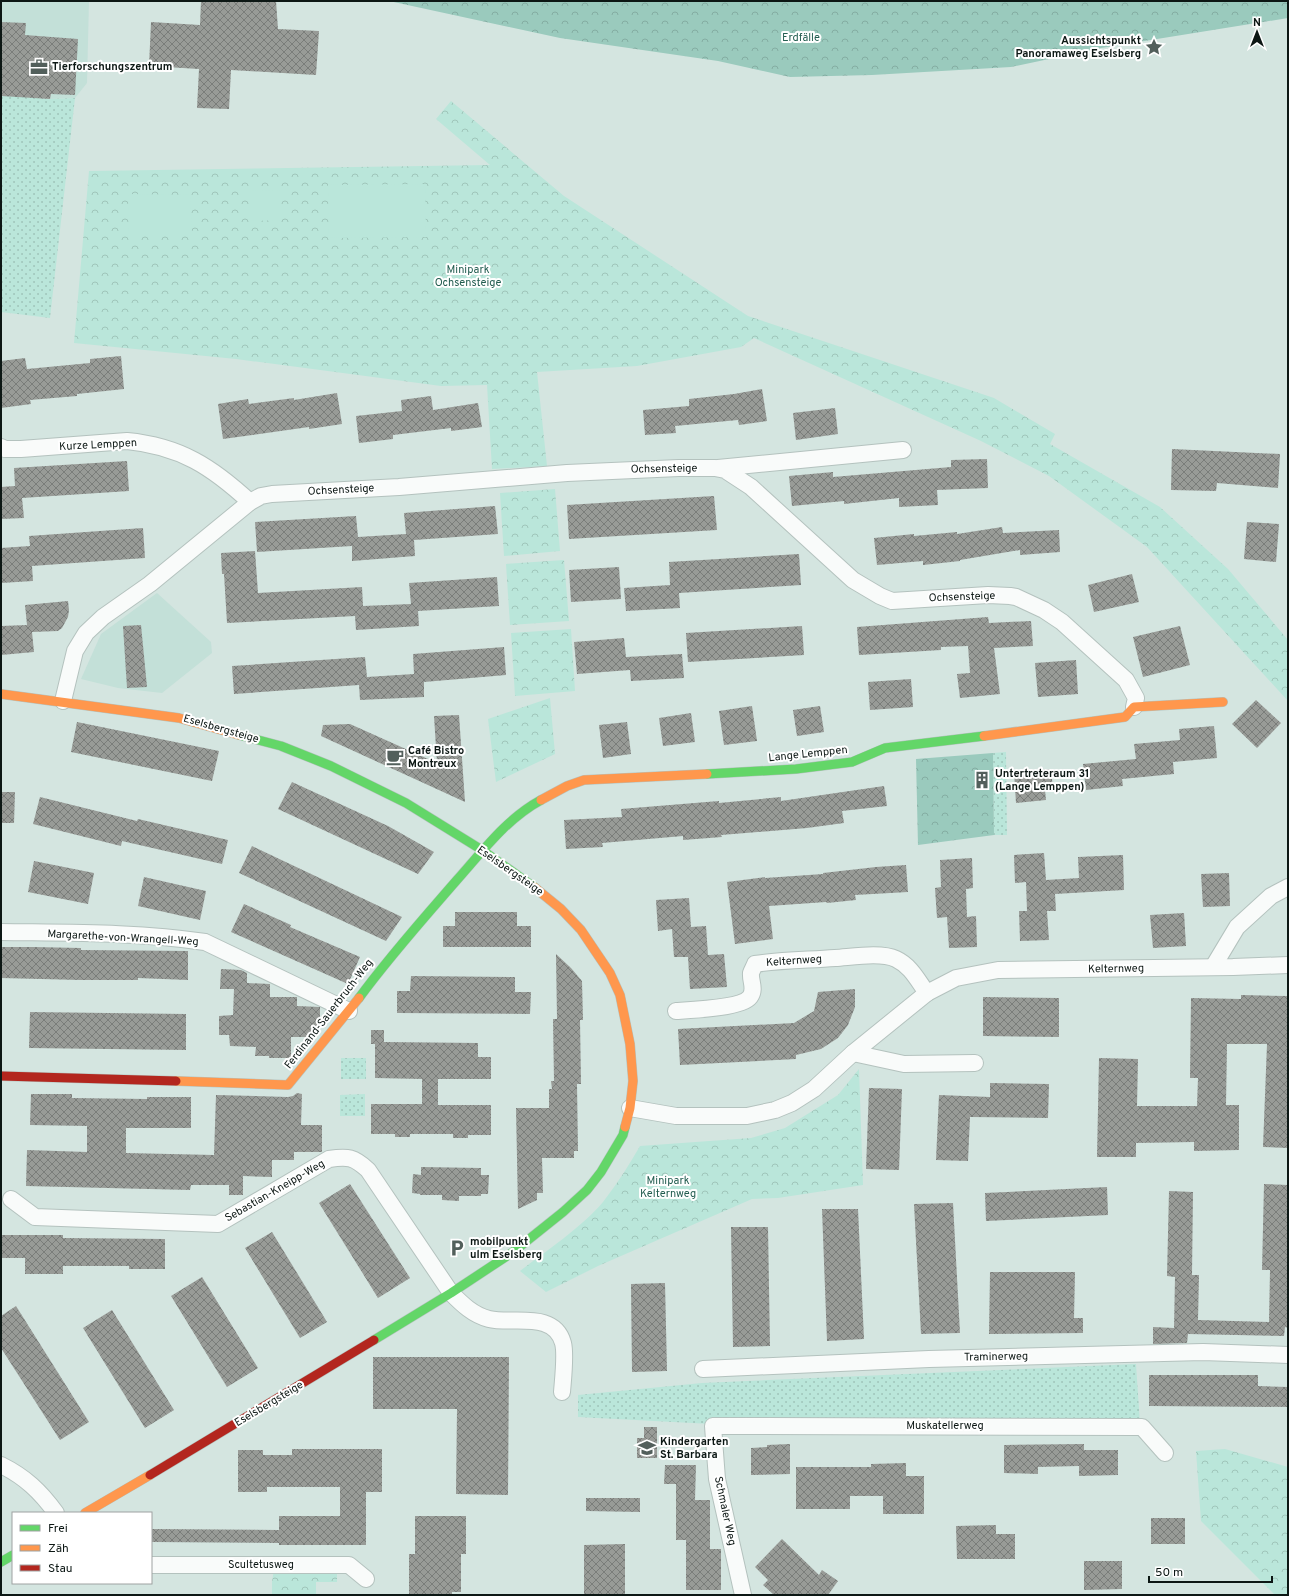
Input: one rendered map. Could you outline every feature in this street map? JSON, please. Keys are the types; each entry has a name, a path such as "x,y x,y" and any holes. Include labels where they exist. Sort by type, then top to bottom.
{"street":[{"name":"Kurze Lemppen","path":"1,447 5,449 21,449 127,441 143,443 182,454 203,465 227,481 250,502"},
{"name":"Ochsensteige","path":"63,701 75,651 86,633 103,618 150,584 250,502 261,496 279,493 398,487 567,473 679,468 715,468 903,450"},
{"name":"Ochsensteige","path":"715,468 726,470 751,487 853,580 880,596 892,601 984,595 1010,596 1029,602 1044,610 1062,622 1126,680 1136,698 1134,707"},
{"name":"Eselsbergsteige","path":"1,694 63,701 179,718 281,746 330,766 406,803 482,850 545,895 581,930 610,973 620,995 630,1044 633,1081 628,1121 601,1172 587,1190 563,1212 513,1252 451,1293 212,1439 87,1512"},
{"path":"1134,707 1223,702"},
{"name":"Lange Lemppen","path":"482,850 504,827 528,807 567,786 584,780 796,770 852,762 885,748 1051,728 1125,717 1134,707"},
{"name":"Ferdinand-Sauerbruch-Weg","path":"1,1076 288,1085 349,1011 387,960 482,850"},
{"path":"1213,967 1237,927 1270,896 1288,887"},
{"name":"Margarethe-von-Wrangell-Weg","path":"1,932 104,934 205,942 349,1011"},
{"name":"Kelternweg","path":"676,1011 725,1006 743,1002 750,998 753,990 751,974 755,964 799,960 876,956 895,958 912,971 927,993"},
{"name":"Kelternweg","path":"630,1108 676,1116 747,1116 775,1110 792,1103 814,1089 853,1053 927,993 956,978 998,970 1288,965"},
{"path":"853,1053 904,1064 975,1063"},
{"name":"Sebastian-Kneipp-Weg","path":"11,1199 35,1217 218,1224 329,1159 342,1157 353,1158 368,1170 451,1293"},
{"path":"451,1293 471,1311 490,1320 542,1322 556,1330 563,1342 562,1392"},
{"name":"Traminerweg","path":"703,1368 929,1359 1203,1352 1288,1355"},
{"name":"Muskatellerweg","path":"712,1426 1142,1427 1165,1453"},
{"name":"Schmaler Weg","path":"712,1426 717,1479 743,1595"},
{"path":"1,1465 17,1473 32,1484 55,1512"},
{"path":"1,1562 12,1556"},
{"name":"Scultetusweg","path":"152,1565 349,1565 366,1579"}],"shaded area":[{"path":"1,1 89,1 87,83 75,98 50,99 1,95"},
{"path":"157,593 211,642 212,653 162,693 118,688 81,679 101,634"}],"green space":[{"name":"Erdfälle","path":"389,1 1288,1 1288,18 1101,48 1011,67 872,75 790,77 718,61 560,38"},
{"path":"1,95 50,99 75,98 50,318 1,312"},
{"name":"Minipark Ochsensteige","path":"451,101 564,196 748,316 994,398 1055,434 1050,444 1160,507 1228,569 1288,640 1288,701 1147,547 1049,476 981,441 754,338 741,347 637,366 537,372 547,466 492,469 487,385 441,386 236,359 74,343 89,171 490,165 436,119"},
{"path":"425,184 426,237 329,238 328,185"},
{"path":"281,190 281,220 251,221 251,191"},
{"path":"128,194 190,195 192,235 129,235"},
{"path":"555,489 560,551 504,556 500,493"},
{"path":"564,560 569,621 510,625 506,564"},
{"path":"571,629 575,691 515,696 511,633"},
{"path":"550,698 555,754 496,782 488,719"},
{"path":"1006,752 1007,835 994,835 993,753"},
{"path":"993,753 994,835 918,845 916,759"},
{"path":"341,1058 366,1058 366,1079 341,1079"},
{"name":"Minipark Kelternweg","path":"859,1069 863,1185 778,1198 752,1199 598,1266 546,1292 520,1271 585,1221 603,1202 640,1146 751,1138 785,1128 838,1095"},
{"path":"365,1094 365,1116 340,1116 340,1095"},
{"path":"1136,1364 1140,1424 711,1424 578,1417 578,1395 702,1383"},
{"path":"1225,1449 1288,1467 1288,1595 1275,1595 1201,1521 1196,1451"},
{"path":"274,1569 323,1569 337,1574 337,1582 272,1582"},
{"path":"272,1582 316,1582 316,1595 272,1595"}],"building":[{"path":"201,1 276,1 278,29 319,31 316,75 231,70 229,109 197,108 199,69 149,66 151,22 200,25"},
{"name":"Tierforschungszentrum","path":"1,22 26,23 25,35 78,39 75,95 51,94 50,99 1,96"},
{"path":"121,356 124,389 77,394 77,396 30,400 31,404 1,408 1,361 25,358 27,369 90,363 90,359"},
{"path":"762,389 767,421 739,425 738,420 675,426 676,433 645,435 643,410 689,406 689,399"},
{"path":"337,393 342,424 223,439 218,404 248,399 249,404 294,398 294,400"},
{"path":"431,396 433,410 478,403 482,427 451,431 451,428 393,435 393,439 359,443 356,416 402,411 401,400"},
{"path":"835,408 838,434 796,440 793,413"},
{"path":"1172,449 1280,454 1278,488 1217,483 1216,491 1171,490"},
{"path":"987,459 988,488 937,490 938,505 899,507 899,498 844,504 844,501 792,506 789,476 833,472 833,477 951,467 951,460"},
{"path":"127,461 129,491 22,498 24,518 1,519 1,487 15,486 14,468"},
{"path":"714,496 717,530 569,539 567,505"},
{"path":"495,506 498,534 414,540 415,556 352,561 352,546 257,552 255,522 356,516 358,537 406,534 404,513"},
{"path":"1247,522 1279,524 1276,562 1244,559"},
{"path":"1002,527 1003,533 1059,530 1060,552 1020,555 1020,550 960,561 923,565 923,561 877,565 874,538 914,534 914,536 957,532 957,534"},
{"path":"143,528 145,558 32,566 33,581 1,583 1,548 30,546 29,536"},
{"path":"255,551 258,593 362,587 363,606 411,604 409,583 497,577 499,606 418,611 419,626 356,630 355,616 227,623 221,553"},
{"path":"799,554 801,585 679,593 680,608 626,611 624,588 670,585 669,562"},
{"path":"619,567 621,599 571,602 569,570"},
{"path":"1132,574 1139,602 1094,612 1088,585"},
{"path":"68,601 68,617 62,628 58,631 32,632 34,652 1,655 1,626 27,625 25,605"},
{"path":"988,617 989,623 1031,621 1033,646 994,648 1000,694 960,698 957,674 970,673 968,646 941,647 941,650 859,655 857,627"},
{"path":"141,625 147,687 127,688 123,626"},
{"path":"802,626 804,655 688,662 686,633"},
{"path":"1180,626 1190,665 1143,677 1133,637"},
{"path":"624,638 626,657 682,654 684,678 631,681 630,670 577,674 574,642"},
{"path":"504,647 506,675 424,682 424,697 360,700 359,685 234,694 232,666 365,657 367,677 414,674 413,654"},
{"path":"1076,660 1078,694 1038,697 1035,663"},
{"path":"911,679 913,707 870,710 868,682"},
{"path":"1256,700 1281,723 1257,748 1232,724"},
{"path":"752,706 757,741 724,745 719,711"},
{"path":"820,706 824,732 797,736 793,710"},
{"path":"691,713 695,742 663,746 659,718"},
{"path":"459,715 465,802 321,736 323,725 350,724 437,763 434,716"},
{"path":"77,722 219,751 212,781 71,752"},
{"path":"627,722 631,754 603,758 599,725"},
{"path":"1214,726 1217,758 1173,762 1174,774 1122,779 1123,786 1086,790 1083,764 1136,759 1134,744 1180,740 1179,729"},
{"path":"1051,769 1053,789 1045,790 1046,800 1016,803 1014,772"},
{"path":"292,782 388,826 434,852 418,874 278,809"},
{"path":"884,786 887,806 842,811 844,823 807,828 721,835 722,837 683,840 683,836 602,843 603,847 566,849 564,820 622,817 621,809 719,801 719,803 781,797 781,801"},
{"path":"1,792 15,792 14,823 1,823"},
{"path":"40,797 137,821 138,819 228,840 222,864 122,841 121,846 33,824"},
{"path":"252,846 402,917 386,941 239,873"},
{"path":"1044,853 1046,880 1079,878 1078,857 1123,855 1124,890 1055,894 1056,911 1047,911 1049,940 1020,941 1019,911 1027,911 1026,882 1015,883 1014,855"},
{"path":"972,858 973,888 966,889 967,917 976,916 977,947 949,948 947,917 937,918 935,888 941,887 940,860"},
{"path":"34,861 94,873 88,904 28,892"},
{"path":"906,865 908,892 855,895 856,900 827,903 769,906 773,939 735,944 727,882 765,877 823,874 876,867"},
{"path":"1229,873 1230,906 1203,907 1201,874"},
{"path":"144,877 206,891 200,920 138,906"},
{"path":"689,898 691,927 706,926 708,955 724,954 727,987 690,989 688,957 674,957 672,929 658,931 656,900"},
{"path":"244,904 291,925 290,927 360,957 348,984 231,932"},
{"path":"455,912 517,912 517,926 531,926 531,947 443,947 443,926 455,926"},
{"path":"1184,913 1186,946 1153,948 1150,915"},
{"path":"1,947 81,948 81,950 188,951 188,980 138,978 138,980 80,980 1,978"},
{"path":"556,954 582,981 583,1020 580,1020 581,1084 577,1084 578,1151 574,1151 574,1158 542,1158 543,1193 537,1193 537,1200 518,1209 516,1108 549,1108 549,1089 552,1089 551,1081 554,1081 553,1019 557,1019"},
{"path":"221,969 241,970 247,973 247,983 270,984 270,997 297,997 297,1006 320,1007 320,1027 312,1037 291,1037 291,1058 269,1058 269,1056 255,1056 256,1047 230,1046 229,1035 219,1035 219,1016 233,1015 234,989 220,989"},
{"path":"411,976 515,977 515,992 531,992 530,1014 397,1013 397,991 410,991"},
{"path":"855,989 855,1007 848,1025 838,1038 821,1049 796,1055 796,1059 680,1065 678,1029 794,1023 814,1011 818,992"},
{"path":"1241,995 1287,996 1288,1148 1263,1147 1267,1044 1227,1044 1226,1105 1239,1105 1239,1150 1194,1151 1194,1142 1136,1143 1136,1157 1097,1157 1099,1058 1138,1059 1137,1106 1197,1106 1198,1078 1190,1078 1191,998 1241,999"},
{"path":"983,997 1059,998 1059,1037 983,1036"},
{"path":"30,1012 186,1014 186,1050 29,1048"},
{"path":"371,1030 384,1030 384,1042 478,1043 478,1057 491,1057 491,1079 438,1079 438,1105 491,1105 491,1135 468,1135 468,1138 453,1138 453,1134 410,1134 410,1137 395,1137 395,1134 371,1134 371,1104 422,1104 422,1079 375,1078 375,1044 371,1044"},
{"path":"990,1083 1049,1084 1048,1118 970,1117 968,1161 936,1160 939,1095 990,1097"},
{"path":"869,1088 902,1089 899,1170 866,1169"},
{"path":"297,1093 302,1094 301,1125 322,1125 322,1152 294,1152 294,1160 272,1160 272,1177 243,1176 243,1195 229,1195 229,1185 191,1185 190,1190 26,1186 27,1150 87,1152 87,1126 30,1125 31,1094 72,1094 72,1098 147,1099 147,1097 191,1097 191,1128 126,1128 126,1153 214,1155 216,1095 288,1097"},
{"path":"421,1167 481,1168 481,1175 489,1175 488,1194 481,1194 481,1196 459,1196 459,1201 442,1200 442,1195 420,1195 412,1193 413,1174 421,1175"},
{"path":"350,1184 410,1278 378,1298 319,1203"},
{"path":"1264,1184 1288,1185 1288,1328 1285,1327 1284,1336 1188,1334 1187,1343 1153,1344 1153,1327 1174,1328 1175,1277 1167,1276 1169,1191 1193,1192 1192,1275 1199,1275 1198,1320 1269,1322 1270,1270 1262,1270"},
{"path":"1107,1187 1108,1215 986,1221 985,1193"},
{"path":"953,1203 960,1333 921,1334 914,1204"},
{"path":"822,1209 858,1209 864,1339 827,1341"},
{"path":"731,1227 768,1227 770,1346 733,1347"},
{"path":"272,1232 327,1322 300,1338 245,1248"},
{"path":"1,1235 63,1235 63,1238 165,1239 165,1269 129,1269 129,1266 63,1266 63,1274 25,1274 25,1258 1,1258"},
{"path":"990,1272 1075,1272 1074,1318 1083,1318 1083,1333 989,1334"},
{"path":"202,1277 258,1368 227,1387 171,1296"},
{"path":"665,1283 667,1371 632,1372 631,1284"},
{"path":"16,1306 89,1422 60,1440 1,1348 1,1316"},
{"path":"112,1310 174,1410 145,1428 83,1328"},
{"path":"373,1357 509,1357 508,1495 456,1494 457,1409 373,1409"},
{"path":"1149,1375 1258,1375 1258,1386 1288,1387 1288,1407 1149,1406"},
{"path":"644,1427 657,1427 657,1458 637,1458 637,1438 644,1438"},
{"path":"790,1444 790,1474 751,1475 751,1448 767,1447 767,1445"},
{"path":"1084,1444 1084,1450 1118,1450 1118,1475 1079,1476 1079,1466 1038,1467 1038,1474 1004,1473 1004,1445"},
{"path":"292,1449 382,1449 382,1492 366,1492 366,1545 279,1545 279,1543 152,1542 152,1529 279,1530 279,1516 340,1516 340,1487 267,1487 267,1492 238,1492 238,1450 263,1450 263,1455 292,1455"},
{"path":"906,1463 906,1476 924,1476 924,1514 883,1514 883,1496 850,1496 850,1509 796,1509 796,1467 871,1467 871,1464"},
{"path":"665,1465 696,1465 695,1500 710,1500 710,1549 721,1549 721,1590 686,1590 686,1540 676,1540 676,1484 664,1484"},
{"path":"586,1498 640,1498 640,1512 586,1511"},
{"path":"415,1516 466,1516 466,1554 461,1554 461,1592 452,1592 452,1595 409,1595 409,1554 415,1554"},
{"path":"1151,1518 1185,1518 1185,1544 1151,1544"},
{"path":"996,1525 996,1534 1015,1534 1015,1559 957,1559 956,1526"},
{"path":"782,1539 819,1575 822,1570 838,1581 828,1595 774,1595 763,1585 768,1580 755,1567"},
{"path":"625,1544 625,1595 584,1595 584,1545"},
{"path":"1084,1561 1122,1561 1122,1589 1084,1590"}],"traffic: fast":[{"path":"239,735 281,746 331,766 406,803 482,850 534,887"},
{"path":"707,774 796,769 852,762 885,748 984,736"},
{"path":"359,998 406,938 495,837 528,808 541,800"},
{"path":"374,1340 451,1293 513,1252 563,1212 587,1190 601,1172 623,1135 625,1127"},
{"path":"1,1562 12,1556"}],"traffic: slow":[{"path":"1,694 179,718 239,735"},
{"path":"984,736 1125,717 1134,707 1223,702"},
{"path":"541,800 567,786 584,780 707,774"},
{"path":"534,887 561,909 581,930 610,973 620,995 630,1044 633,1081 630,1108 625,1127"},
{"path":"176,1081 288,1085 359,998"},
{"path":"87,1512 150,1475"}],"traffic: jam":[{"path":"1,1076 176,1081"},
{"path":"150,1475 374,1340"}],"place":[{"name":"Aussichtspunkt Panoramaweg Eselsberg","path":"1154,47"},
{"name":"Tierforschungszentrum","path":"39,67"},
{"name":"Café Bistro Montreux","path":"395,757"},
{"name":"Untertreteraum 31 (Lange Lemppen)","path":"982,780"},
{"name":"mobilpunkt ulm Eselsberg","path":"457,1248"},
{"name":"Kindergarten St. Barbara","path":"647,1448"}]}
